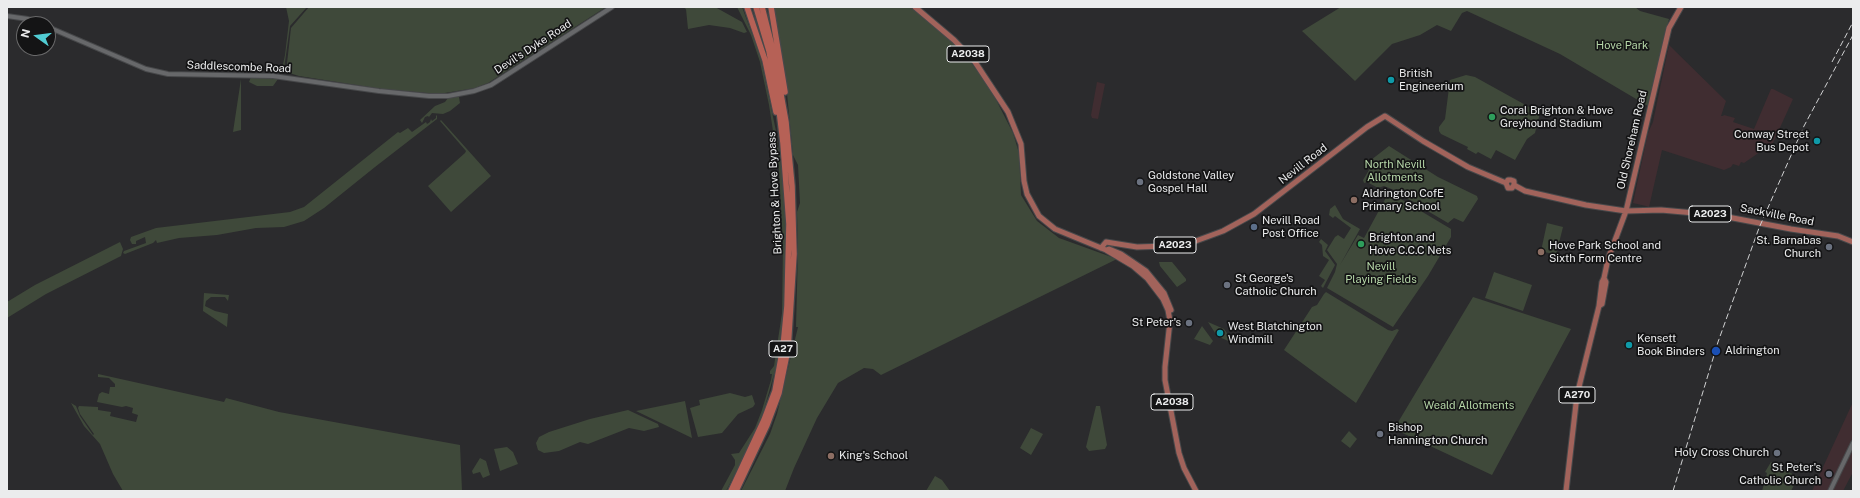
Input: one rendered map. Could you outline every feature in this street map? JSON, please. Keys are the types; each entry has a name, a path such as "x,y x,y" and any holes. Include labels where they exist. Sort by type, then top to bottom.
{"highway":[{"name":"A27","path":"747,7 765,60 783,144"},
{"name":"Brighton & Hove Bypass","path":"731,491 764,420 772,398 783,347 790,254 788,198 783,144 774,82 756,7"},
{"name":"Brighton & Hove Bypass","path":"736,491 767,426 779,393 788,349 794,254 792,186 786,122 773,50 762,7"},
{"name":"A27","path":"772,7 782,71 786,122"}],"main road":[{"name":"A2038","path":"915,7 954,40 975,62 1008,112 1021,144 1026,192 1036,212 1055,229 1103,249 1149,277 1170,310 1165,373 1184,468 1198,491"},
{"name":"Old Shoreham Road","path":"1566,491 1576,401 1599,306 1603,299 1606,282 1604,278 1608,259 1626,211 1669,28 1681,7"},
{"name":"Nevill Road","path":"1103,249 1106,242 1137,247 1168,246 1193,242 1223,231 1254,214 1378,120 1392,122 1468,167 1506,183 1509,188 1514,185 1547,197 1626,211"},
{"name":"Sackville Road","path":"1626,211 1661,210 1717,215 1790,229 1838,236 1853,242"}],"street":[{"name":"Devil's Dyke Road","path":"484,88 500,80 612,7"},
{"name":"Saddlescombe Road","path":"56,31 146,70 168,74 283,77 379,91 429,96 461,94 484,88"},
{"path":"1830,491 1853,443"}],"shaded area":[{"path":"1669,45 1726,101 1721,116 1724,115 1735,118 1733,122 1754,129 1771,89 1793,99 1773,143 1744,163 1741,162 1739,166 1733,164 1731,167 1724,170 1662,150 1649,207 1633,203 1648,133 1653,122"},
{"path":"1097,82 1105,84 1098,119 1092,118 1091,115"},
{"path":"1853,402 1853,472 1843,491 1812,491"}],"green space":[{"path":"286,7 307,7 290,26 284,69 282,69 289,21"},
{"path":"309,7 606,7 488,83 475,88 439,94 382,89 299,76 286,72 291,28"},
{"path":"683,7 715,7 742,22 747,32 744,33 730,28 709,25 688,29 686,9"},
{"path":"737,7 742,7 760,55 776,131 784,186 786,242 785,296 778,360 764,410 758,427 726,491 721,491 735,465 735,460 731,454 739,453 755,428 762,410 771,380 772,374 770,374 770,371 774,366 782,313 783,244 779,170 769,105 760,62 751,35"},
{"path":"774,7 911,7 947,37 969,60 989,86 1013,133 1019,153 1021,195 1037,221 1059,238 1117,259 881,375 873,369 864,368 838,383 817,418 785,491 741,491 770,434 777,414 798,327 796,327 798,250 797,212 800,203 798,165 793,155 786,83"},
{"name":"Hove Park","path":"1341,7 1635,7 1640,11 1669,19 1648,106 1560,54 1467,11 1462,13 1451,31 1437,25 1420,35 1392,44 1355,81 1302,31"},
{"name":"Coral Brighton & Hove Greyhound Stadium","path":"1466,75 1475,77 1540,113 1535,133 1527,139 1515,160 1496,150 1491,159 1478,152 1476,154 1467,149 1468,147 1441,134 1439,131 1439,127 1445,119 1450,80"},
{"path":"251,77 278,79 273,86 257,86 249,82"},
{"path":"241,79 241,130 233,132"},
{"path":"459,97 460,103 450,111 443,114 432,113 429,117 425,117 422,123 420,120 435,106 445,102 448,98"},
{"path":"436,115 437,119 324,208 304,221 284,227 256,228 217,235 179,238 157,243 156,240 153,243 125,254 123,253 124,251 146,243 145,237 136,241 136,244 132,244 130,240 131,237 156,228 290,212 304,207 398,132 400,133 408,128 412,132 426,122 427,124 430,122 431,119 432,121 436,118"},
{"path":"441,120 491,176 451,212 428,186 466,151 440,121"},
{"name":"North Nevill Allotments","path":"1389,146 1438,177 1477,196 1478,199 1463,222 1454,218 1448,223 1396,193 1394,190 1384,186 1378,188 1367,182 1364,183 1363,180 1372,165 1371,160"},
{"name":"Nevill Playing Fields","path":"1389,192 1451,229 1451,237 1428,276 1393,327 1327,288 1335,272 1337,264 1327,250 1335,237 1338,235 1344,239 1351,228 1335,216 1333,218 1329,215 1330,209 1335,205 1343,219 1360,229 1340,265 1358,235 1364,238"},
{"path":"1547,223 1563,227 1556,255 1541,251"},
{"path":"1321,239 1328,245 1325,251 1335,265 1323,288 1321,286 1325,280 1319,276 1329,260 1323,256 1322,245 1319,242"},
{"path":"120,242 123,249 121,256 46,294 7,318 7,302 35,285"},
{"path":"1159,262 1172,262 1186,281 1177,287 1160,266"},
{"path":"1494,272 1532,285 1523,311 1485,298"},
{"path":"1326,292 1388,330 1399,330 1356,403 1284,350 1312,307 1317,305"},
{"path":"204,293 229,295 228,301 225,297 211,297 206,301 205,306 215,311 228,314 227,327 203,311"},
{"name":"Weald Allotments","path":"1473,297 1571,329 1492,475 1394,429"},
{"path":"1208,322 1224,329 1235,344 1217,336"},
{"path":"1202,326 1213,341 1210,345 1194,339"},
{"path":"98,374 224,402 226,398 279,412 460,445 462,491 123,491 113,474 100,444 84,426 71,403 76,406 80,416 93,435 94,434 80,414 78,408 79,406 98,407 98,410 111,412 110,416 136,422 138,415 132,413 133,408 97,402 99,394 102,392 109,394 110,387 115,387 115,384 109,378 98,377"},
{"path":"730,393 745,397 752,395 755,404 753,407 738,414 722,433 698,437 690,408 700,405 699,400"},
{"path":"685,401 692,438 636,411"},
{"path":"1096,406 1100,406 1107,445 1105,449 1089,451 1086,447"},
{"path":"628,410 658,424 659,427 644,431 629,428 588,444 580,442 559,451 544,453 538,450 536,443 539,437 549,432 590,419"},
{"path":"1031,428 1043,434 1031,455 1020,448"},
{"path":"1349,431 1357,439 1350,448 1341,441"},
{"path":"507,447 513,452 518,464 500,471 494,449"},
{"path":"480,458 486,461 490,475 483,478 480,472 473,474 472,471"},
{"path":"1771,462 1798,477 1791,491 1762,491 1767,473 1765,472"},
{"path":"935,476 942,480 950,491 926,491"}],"railway":[{"path":"1832,62 1853,22"},
{"path":"1673,491 1718,342 1759,228 1804,126 1853,35"}],"place":[{"name":"British Engineerium","path":"1391,80"},
{"name":"Coral Brighton & Hove Greyhound Stadium","path":"1492,117"},
{"name":"Conway Street Bus Depot","path":"1817,141"},
{"name":"Goldstone Valley Gospel Hall","path":"1140,182"},
{"name":"Aldrington CofE Primary School","path":"1354,200"},
{"name":"Nevill Road Post Office","path":"1254,227"},
{"name":"Brighton and Hove C.C.C Nets","path":"1361,244"},
{"name":"St. Barnabas Church","path":"1829,247"},
{"name":"Hove Park School and Sixth Form Centre","path":"1541,252"},
{"name":"St George's Catholic Church","path":"1227,285"},
{"name":"St Peter's","path":"1189,323"},
{"name":"West Blatchington Windmill","path":"1220,333"},
{"name":"Kensett Book Binders","path":"1629,345"},
{"name":"Aldrington","path":"1716,351"},
{"name":"Bishop Hannington Church","path":"1380,434"},
{"name":"Holy Cross Church","path":"1777,453"},
{"name":"King's School","path":"831,456"},
{"name":"St Peter's Catholic Church","path":"1829,474"}]}
